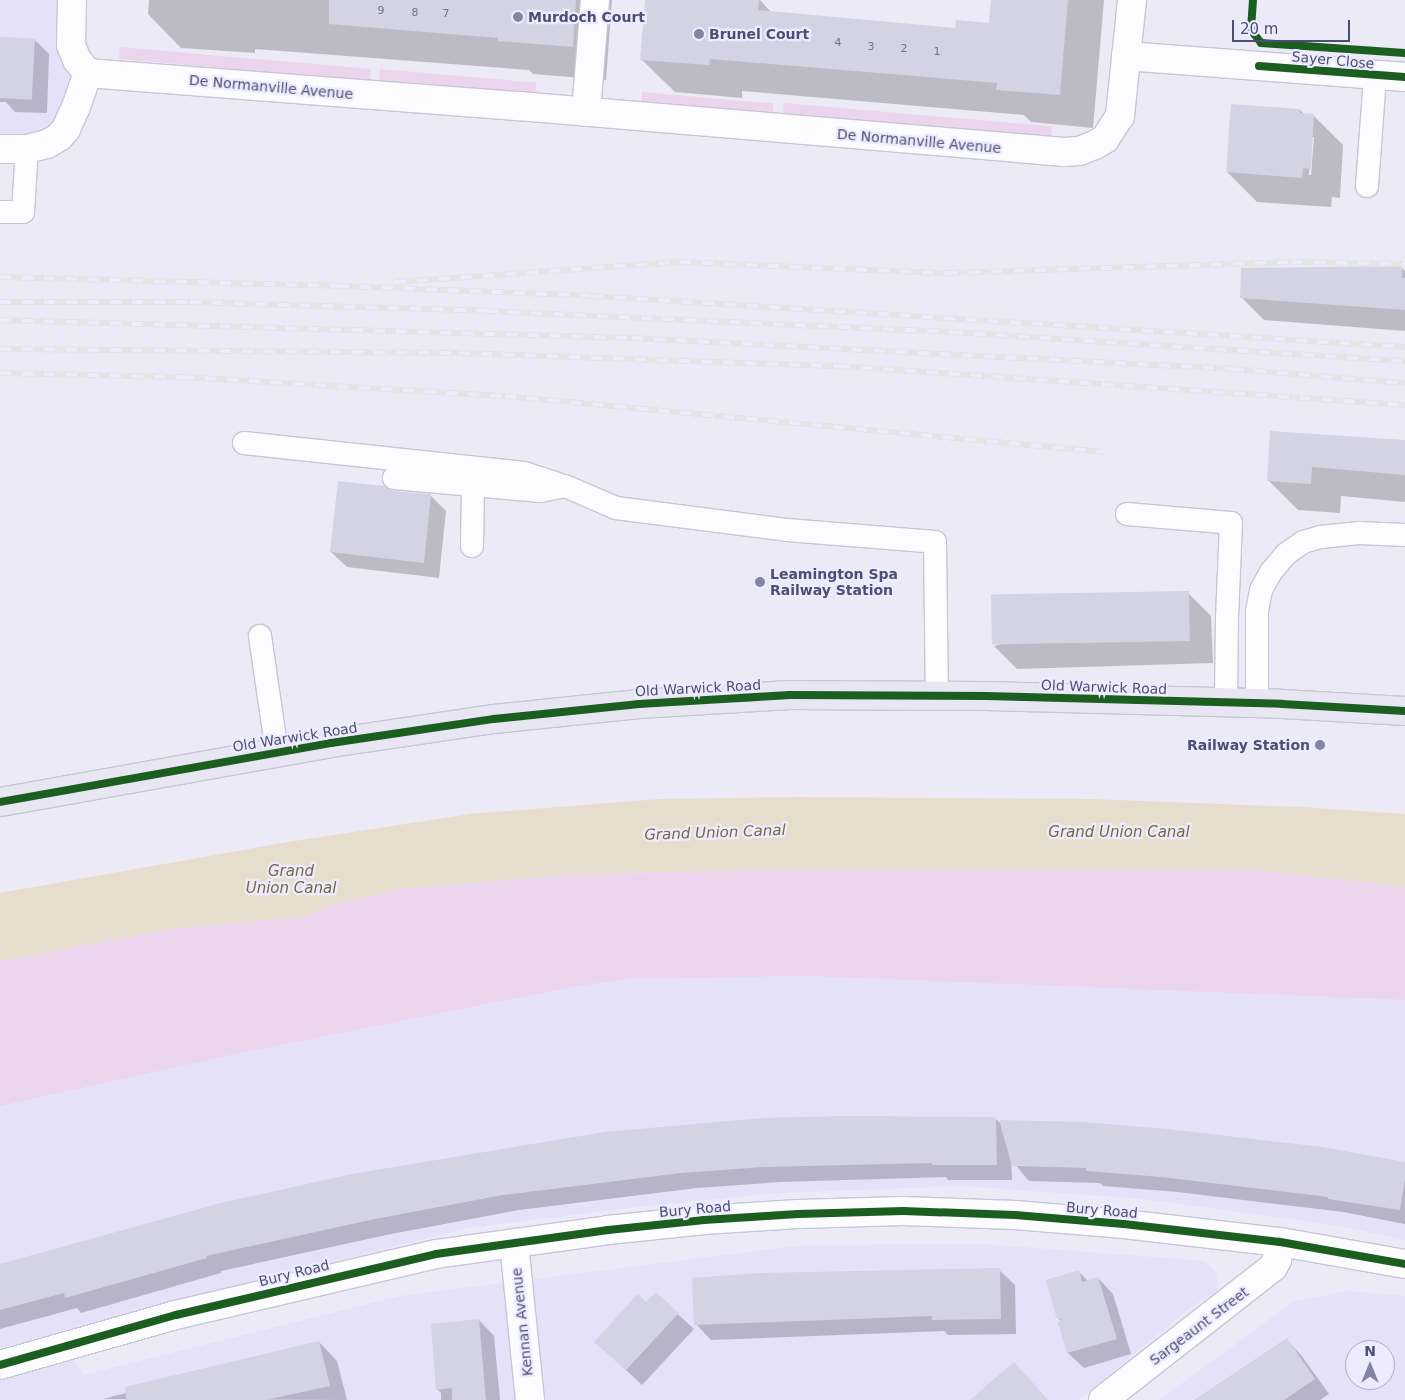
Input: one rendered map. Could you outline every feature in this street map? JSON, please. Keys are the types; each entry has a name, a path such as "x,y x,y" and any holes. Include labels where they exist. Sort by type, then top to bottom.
{"main road":[{"name":"Old Warwick Road","path":"0,802 277,752 494,719 639,704 790,695 937,696 1257,704 1405,711"}],"street":[{"path":"0,149 27,149 48,144 66,129 88,73 78,60 71,45 72,0"},
{"path":"586,112 595,0"},
{"name":"De Normanville Avenue","path":"88,73 586,112 1022,150 1079,151 1105,138 1120,116 1132,0"},
{"name":"Sayer Close","path":"1126,56 1405,77"},
{"name":"Bury Road","path":"0,1365 176,1315 436,1254 608,1230 704,1220 798,1214 903,1211 1034,1216 1280,1242 1405,1264"},
{"name":"Sargeaunt Street","path":"1103,1400 1273,1267 1277,1260 1280,1242"},
{"name":"Kennan Avenue","path":"514,1243 530,1400"}],"lane":[{"path":"1367,186 1375,76"},
{"path":"0,212 24,212 27,149"},
{"path":"244,443 524,473 565,486 616,508 787,530 935,542 937,696"},
{"path":"394,478 540,492 565,486"},
{"path":"472,546 473,486"},
{"path":"1126,514 1231,523 1226,617 1226,704"},
{"path":"1257,704 1257,611 1261,590 1270,572 1286,554 1297,546 1321,536 1359,533 1405,535"},
{"path":"260,636 277,752"}],"shaded area":[{"path":"0,0 73,0 77,60 66,129 0,149"},
{"path":"120,47 371,69 370,81 119,59"},
{"path":"380,69 536,83 535,94 379,80"},
{"path":"642,92 773,104 773,114 641,103"},
{"path":"784,103 1052,126 1051,137 783,114"},
{"path":"1250,869 1405,887 1405,1000 808,976 627,979 573,987 236,1054 0,1106 0,961 38,952 170,929 299,917 335,904 402,889 576,874 750,870"},
{"path":"808,976 1405,1000 1405,1240 1341,1226 1143,1199 960,1186 779,1193 637,1207 467,1228 181,1300 60,1335 83,1375 400,1296 804,1245 985,1244 1205,1261 1216,1272 1219,1289 1185,1312 1079,1400 0,1400 0,1106 236,1054 573,987 627,979"},
{"path":"1347,1291 1405,1296 1405,1400 1159,1400 1293,1302"}],"water":[{"name":"Grand Union Canal","path":"796,797 1091,799 1301,807 1405,814 1405,887 1250,869 750,870 576,874 402,889 335,904 299,917 170,929 0,961 0,893 288,842 470,814 660,799"}],"building":[{"path":"329,0 576,0 573,47 498,41 498,38 329,24"},
{"path":"645,0 759,0 758,10 955,28 956,20 989,23 991,0 1068,0 1060,95 996,90 997,83 710,59 709,65 640,60"},
{"path":"0,37 35,39 32,100 0,98"},
{"path":"1231,104 1300,109 1300,113 1314,114 1311,169 1303,168 1302,178 1226,172"},
{"path":"1402,266 1402,278 1405,278 1405,310 1240,298 1241,268"},
{"path":"1270,431 1405,440 1405,475 1312,467 1311,484 1267,481"},
{"path":"338,481 384,486 393,491 431,494 424,563 330,552"},
{"path":"1189,591 1190,641 992,644 991,594"},
{"path":"845,1116 996,1117 997,1165 932,1165 932,1163 764,1167 681,1173 503,1195 375,1219 206,1256 207,1258 65,1298 64,1293 0,1310 0,1264 221,1203 352,1174 605,1132 763,1118"},
{"path":"999,1120 1083,1122 1167,1129 1322,1147 1405,1162 1405,1179 1400,1210 1328,1199 1328,1197 1161,1177 1086,1171 1086,1168 1012,1166"},
{"path":"1000,1268 1001,1319 932,1320 932,1316 694,1325 692,1278 760,1273"},
{"path":"1079,1270 1082,1282 1098,1277 1117,1339 1067,1353 1058,1323 1062,1319 1057,1319 1046,1280"},
{"path":"656,1292 679,1313 626,1370 594,1342 638,1294 646,1302"},
{"path":"479,1319 486,1400 452,1400 452,1388 436,1390 431,1324"},
{"path":"1287,1338 1315,1379 1284,1400 1194,1400"},
{"path":"319,1341 330,1386 266,1400 126,1400 125,1387"},
{"path":"1014,1362 1048,1400 970,1400"}],"railway":[{"path":"395,282 680,262 947,273 1292,262 1405,264"},
{"path":"0,277 338,286 593,296 1405,347"},
{"path":"0,302 190,302 487,311 952,332 1405,361"},
{"path":"0,320 632,338 1233,369 1405,383"},
{"path":"0,349 459,353 839,366 1405,405"},
{"path":"0,373 183,377 505,396 1104,452"}],"cycle path":[{"path":"1253,0 1251,30 1261,43 1405,53"},
{"path":"1259,66 1405,77"},
{"path":"0,802 331,743 494,719 639,704 790,695 986,696 1282,704 1405,711"},
{"path":"0,1365 176,1315 436,1254 608,1230 704,1220 798,1214 903,1211 1015,1215 1124,1224 1280,1242 1405,1264"}],"place":[{"name":"Murdoch Court","path":"518,17"},
{"name":"Brunel Court","path":"699,34"},
{"name":"Leamington Spa Railway Station","path":"760,582"},
{"name":"Railway Station","path":"1320,745"}]}
